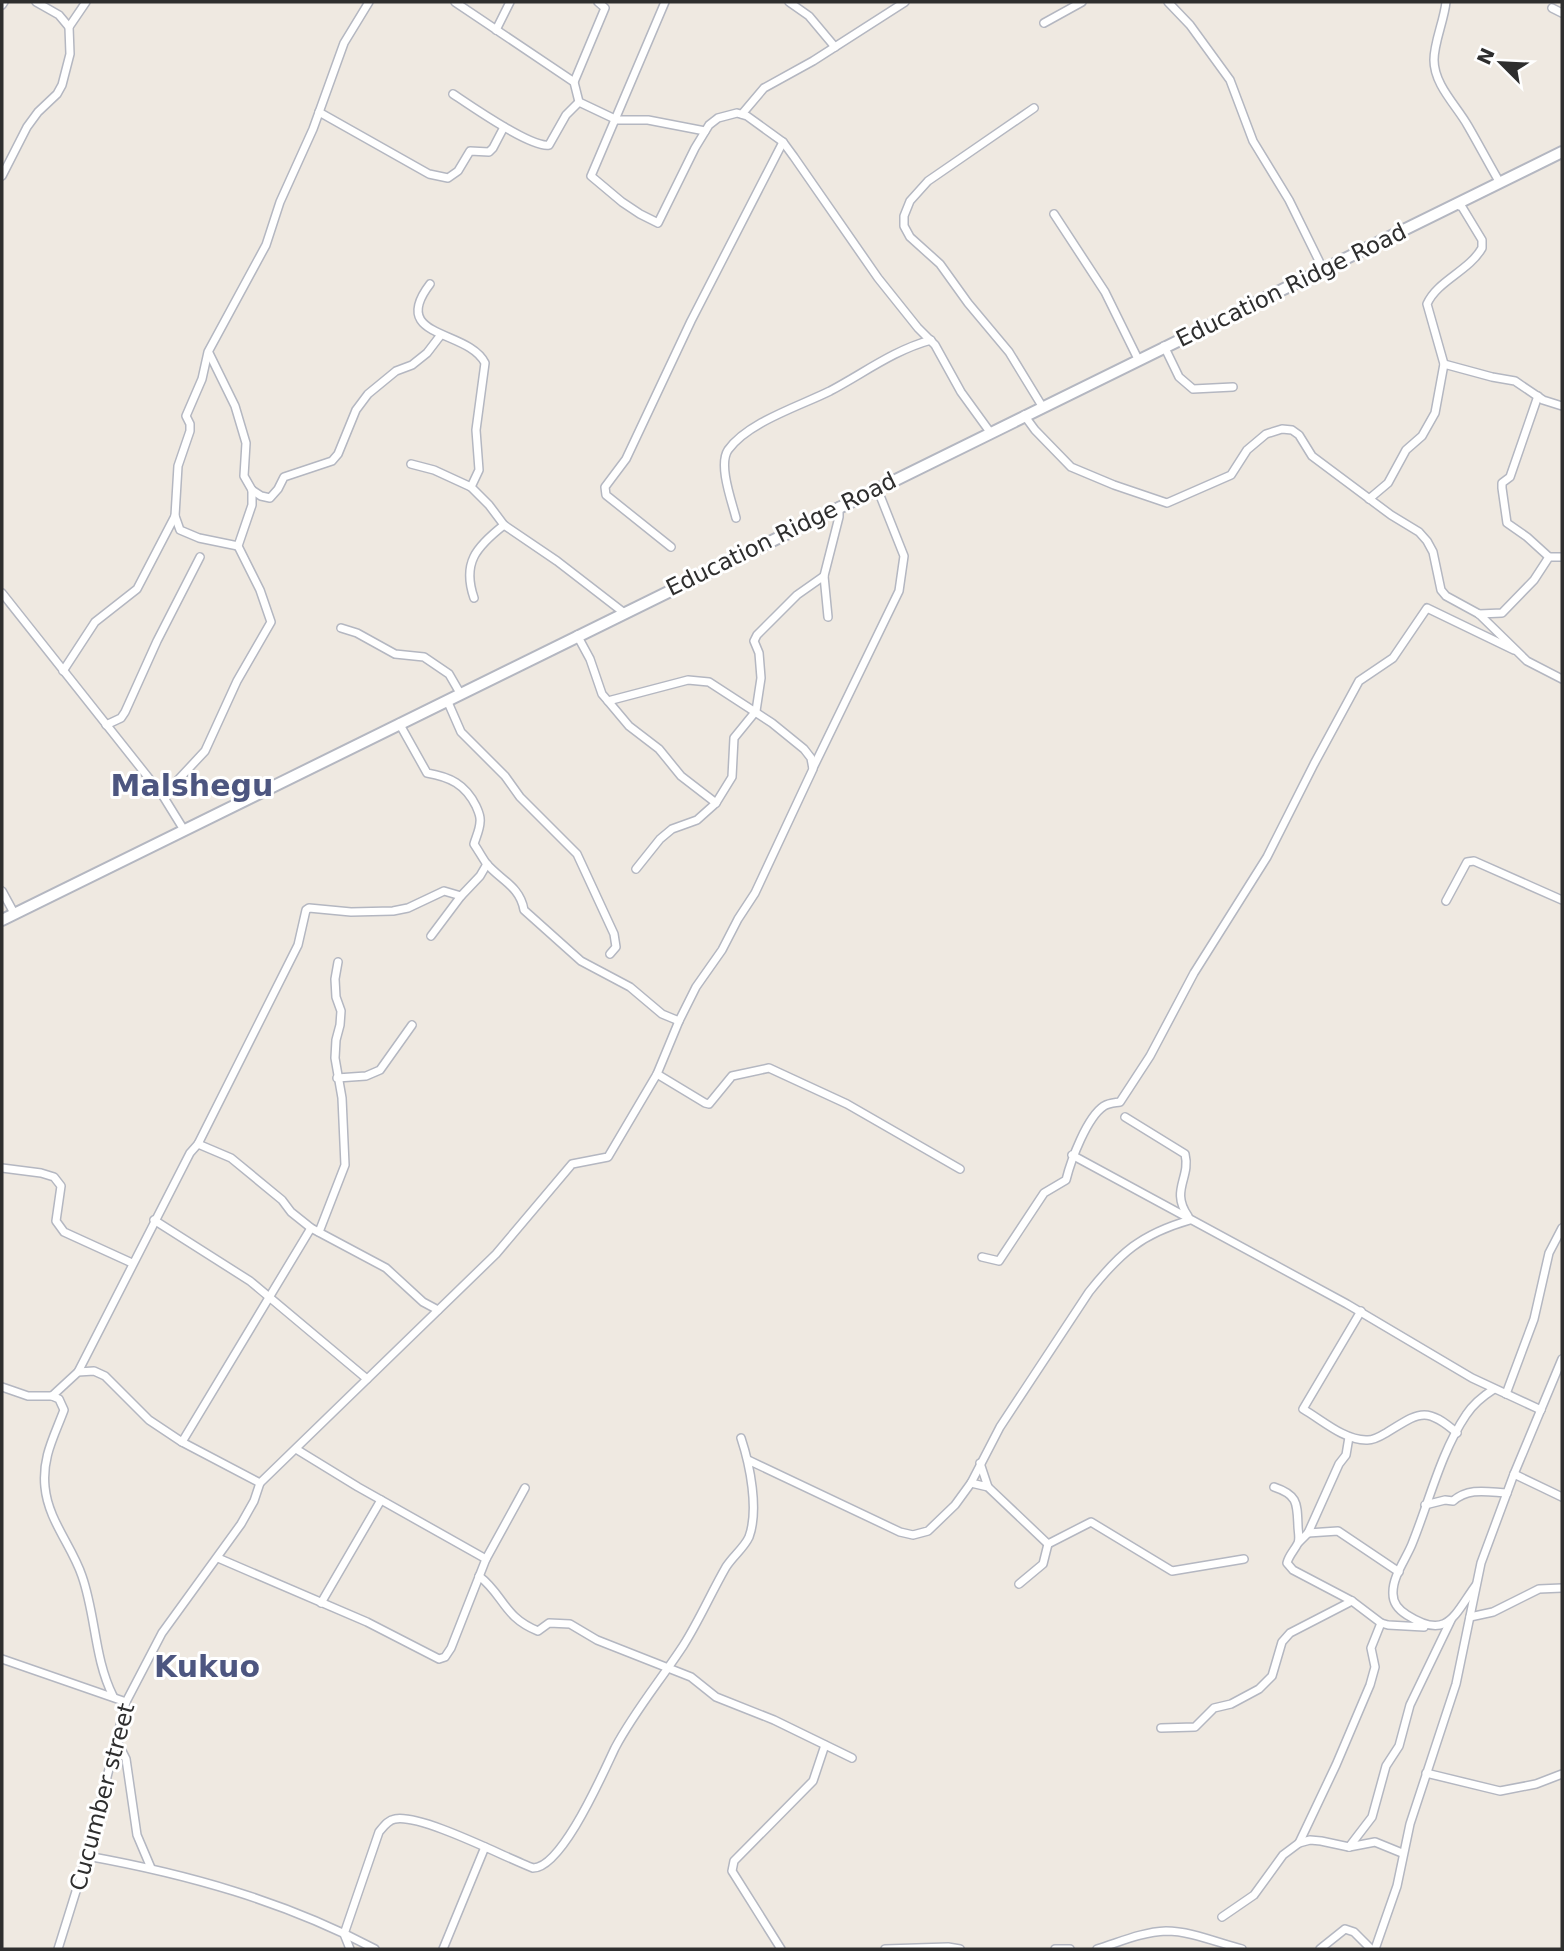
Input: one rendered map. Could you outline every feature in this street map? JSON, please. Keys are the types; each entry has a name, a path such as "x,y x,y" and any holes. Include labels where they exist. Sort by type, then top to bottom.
{"main road":[{"name":"Education Ridge Road","path":"2,920 1562,152"}],"street":[{"path":"36,2 59,15 69,27"},
{"path":"2,176 27,127 62,85 70,54 69,27 86,2"},
{"path":"238,545 199,538 180,530 175,516 178,466 190,431 186,416 202,379 208,352 266,245 280,202 319,112 344,43 369,2"},
{"path":"455,2 574,82"},
{"path":"496,30 510,2"},
{"path":"665,2 591,176 622,202 658,223 683,169 705,131 718,118 742,114 783,142 841,221 878,278 931,340 961,391 990,432"},
{"path":"789,2 795,9 809,16 835,47"},
{"path":"742,114 764,88 905,2"},
{"path":"1044,23 1082,2"},
{"path":"1168,2 1190,25 1230,80 1253,141 1289,200 1323,269"},
{"path":"1446,2 1434,59 1436,72 1441,86 1467,123 1500,183"},
{"path":"579,102 574,82 604,4"},
{"path":"1552,8 1562,13"},
{"path":"453,94 504,127 541,146 548,145 566,115 579,102"},
{"path":"579,102 617,120 648,120 705,131"},
{"path":"1034,108 928,181 910,201 904,216 904,226 910,237 940,264 1009,352 1042,406"},
{"path":"319,112 429,174 448,178 458,171 470,151 489,152 504,127"},
{"path":"671,547 607,495 605,487 626,459 691,321 783,142"},
{"path":"1369,499 1388,483 1408,447 1422,436 1436,414 1444,364 1427,304 1434,293 1481,251 1482,244 1462,208 1457,205"},
{"path":"1054,214 1105,292 1138,359"},
{"path":"430,284 422,295 417,312 428,327 440,335 474,348 485,363 476,430 479,470 471,487"},
{"path":"208,352 240,421 246,443 244,476 252,490 270,498 284,477 332,461 338,454 356,410 368,394 396,371 412,365 427,353 440,335"},
{"path":"736,519 726,475 725,457 728,450 745,433 830,391 907,346 931,340"},
{"path":"1164,346 1185,385 1193,389 1233,387"},
{"path":"1444,364 1515,381 1538,396 1562,406"},
{"path":"1538,396 1510,477 1502,482 1507,523 1549,557 1562,557"},
{"path":"1024,415 1071,467 1167,503 1231,475 1253,443 1266,434 1282,429 1292,430 1299,435 1312,456 1419,532 1427,541 1437,565 1441,590 1446,596 1479,614 1527,661 1562,679"},
{"path":"411,464 434,470 471,487 504,525 557,561 623,612"},
{"path":"78,1371 94,1371 105,1376 149,1420 182,1442 260,1483 496,1254 572,1164 608,1157 656,1074 695,987 722,950 755,893 899,590 904,556 877,488"},
{"path":"163,796 205,751 237,681 271,622 260,590 238,545 252,505 252,490"},
{"path":"828,617 824,576 839,517 839,506"},
{"path":"63,671 95,622 136,589 175,516"},
{"path":"474,598 468,572 475,553 487,538 504,525"},
{"path":"106,725 121,718 125,712 157,641 200,557"},
{"path":"1479,614 1502,613 1534,580 1549,557"},
{"path":"636,869 660,839 672,829 697,820 716,803 732,778 734,738 756,711 761,678 759,653 754,641 797,595 824,576"},
{"path":"2,593 163,796 184,830"},
{"path":"982,1257 999,1261 1044,1193 1066,1180 1072,1155 1099,1110 1108,1103 1120,1102 1150,1056 1194,973 1267,857 1359,681 1392,658 1427,608 1514,650"},
{"path":"341,628 396,654 424,657 449,674 460,693"},
{"path":"577,635 590,659 602,694 629,726 659,749 681,776 716,803"},
{"path":"608,701 694,679 709,682 756,711 804,749 811,758 813,769"},
{"path":"447,699 461,732 577,854 614,934 616,947 610,954"},
{"path":"399,723 427,773 446,776 460,783 472,798 480,814 474,844 487,864 518,892 524,910 581,961 630,987 662,1014 678,1021"},
{"path":"1446,901 1467,862 1474,861 1562,900"},
{"path":"431,936 487,864"},
{"path":"2,891 14,913"},
{"path":"52,1396 78,1371 154,1220 190,1153 198,1144 298,945 306,910 393,911 408,908 444,891 461,896"},
{"path":"182,1442 268,1297 315,1230 345,1166 342,1098 335,1058 341,1011 336,997 338,962"},
{"path":"337,1078 366,1076 380,1070 412,1025"},
{"path":"656,1074 709,1104 732,1076 769,1068 847,1104 960,1169"},
{"path":"1125,1117 1185,1154 1187,1162 1180,1200 1190,1220"},
{"path":"198,1144 231,1158 315,1230 386,1268 423,1302 438,1310"},
{"path":"1072,1155 1361,1311 1494,1389 1541,1410"},
{"path":"2,1168 54,1177 61,1186 56,1221 64,1232 132,1263"},
{"path":"154,1220 222,1262 367,1379"},
{"path":"748,1460 900,1532 913,1535 928,1531 943,1519 971,1483 1000,1427 1089,1292 1106,1271 1125,1250 1166,1226 1190,1220"},
{"path":"1506,1394 1534,1319 1549,1253 1562,1228"},
{"path":"1361,1311 1303,1409 1349,1437 1367,1441 1426,1413 1443,1421 1457,1433"},
{"path":"1320,1949 1345,1929 1354,1932 1373,1949 1397,1886 1402,1853 1456,1684 1481,1563 1514,1474 1561,1363"},
{"path":"2,1387 28,1396 52,1396 59,1399 64,1410 44,1461 45,1488 49,1508 82,1573 99,1663 113,1696"},
{"path":"1432,1627 1412,1618 1396,1606 1393,1593 1425,1505 1457,1433 1467,1414 1482,1397 1494,1389"},
{"path":"1349,1437 1346,1455 1339,1464 1308,1533 1298,1542 1287,1563 1304,1577 1352,1601 1381,1623 1441,1627 1451,1620"},
{"path":"350,1949 344,1934 379,1832 390,1820 416,1820 538,1868 562,1847 587,1807 625,1729 685,1643 728,1564 748,1540 753,1523 748,1460 741,1438"},
{"path":"296,1449 486,1559"},
{"path":"980,1463 988,1487 1048,1544"},
{"path":"1514,1474 1562,1497"},
{"name":"Cucumber street","path":"58,1949 87,1856 126,1702 162,1633 198,1580 218,1558 247,1513 260,1483"},
{"path":"971,1483 988,1487"},
{"path":"1274,1487 1286,1491 1296,1500 1298,1542"},
{"path":"218,1558 367,1622 439,1659 445,1657 452,1648 486,1559 525,1488"},
{"path":"1425,1505 1445,1500 1453,1501 1462,1493 1507,1493"},
{"path":"321,1603 381,1500"},
{"path":"1048,1544 1091,1522 1172,1571 1244,1559"},
{"path":"1308,1533 1338,1531 1399,1572"},
{"path":"1019,1584 1044,1564 1048,1544"},
{"path":"479,1576 523,1625 538,1631 549,1623 570,1624 597,1640 691,1677 716,1697 774,1720 852,1758"},
{"path":"1349,1847 1371,1817 1382,1774 1399,1746 1410,1705 1451,1620 1479,1582"},
{"path":"1470,1617 1493,1612 1539,1589 1562,1588"},
{"path":"1161,1728 1195,1727 1214,1709 1231,1704 1259,1689 1272,1676 1282,1642 1290,1633 1352,1601"},
{"path":"1299,1843 1370,1685 1375,1667 1371,1648 1381,1623"},
{"path":"2,1659 126,1702"},
{"path":"116,1738 126,1759 137,1835 151,1868"},
{"path":"780,1949 732,1871 734,1861 813,1781 825,1745"},
{"path":"1426,1773 1500,1791 1536,1784 1562,1774"},
{"path":"1222,1917 1254,1895 1283,1855 1299,1843 1321,1840 1349,1847 1375,1842 1402,1853"},
{"path":"443,1949 485,1847"},
{"path":"87,1856 151,1868 225,1888 283,1907 375,1949"},
{"path":"1097,1949 1130,1937 1165,1931 1180,1932 1242,1949"},
{"path":"885,1949 960,1949"},
{"path":"1055,1949 1070,1949"}],"district":[{"name":"Malshegu","path":"192,785"},
{"name":"Kukuo","path":"207,1666"}]}
